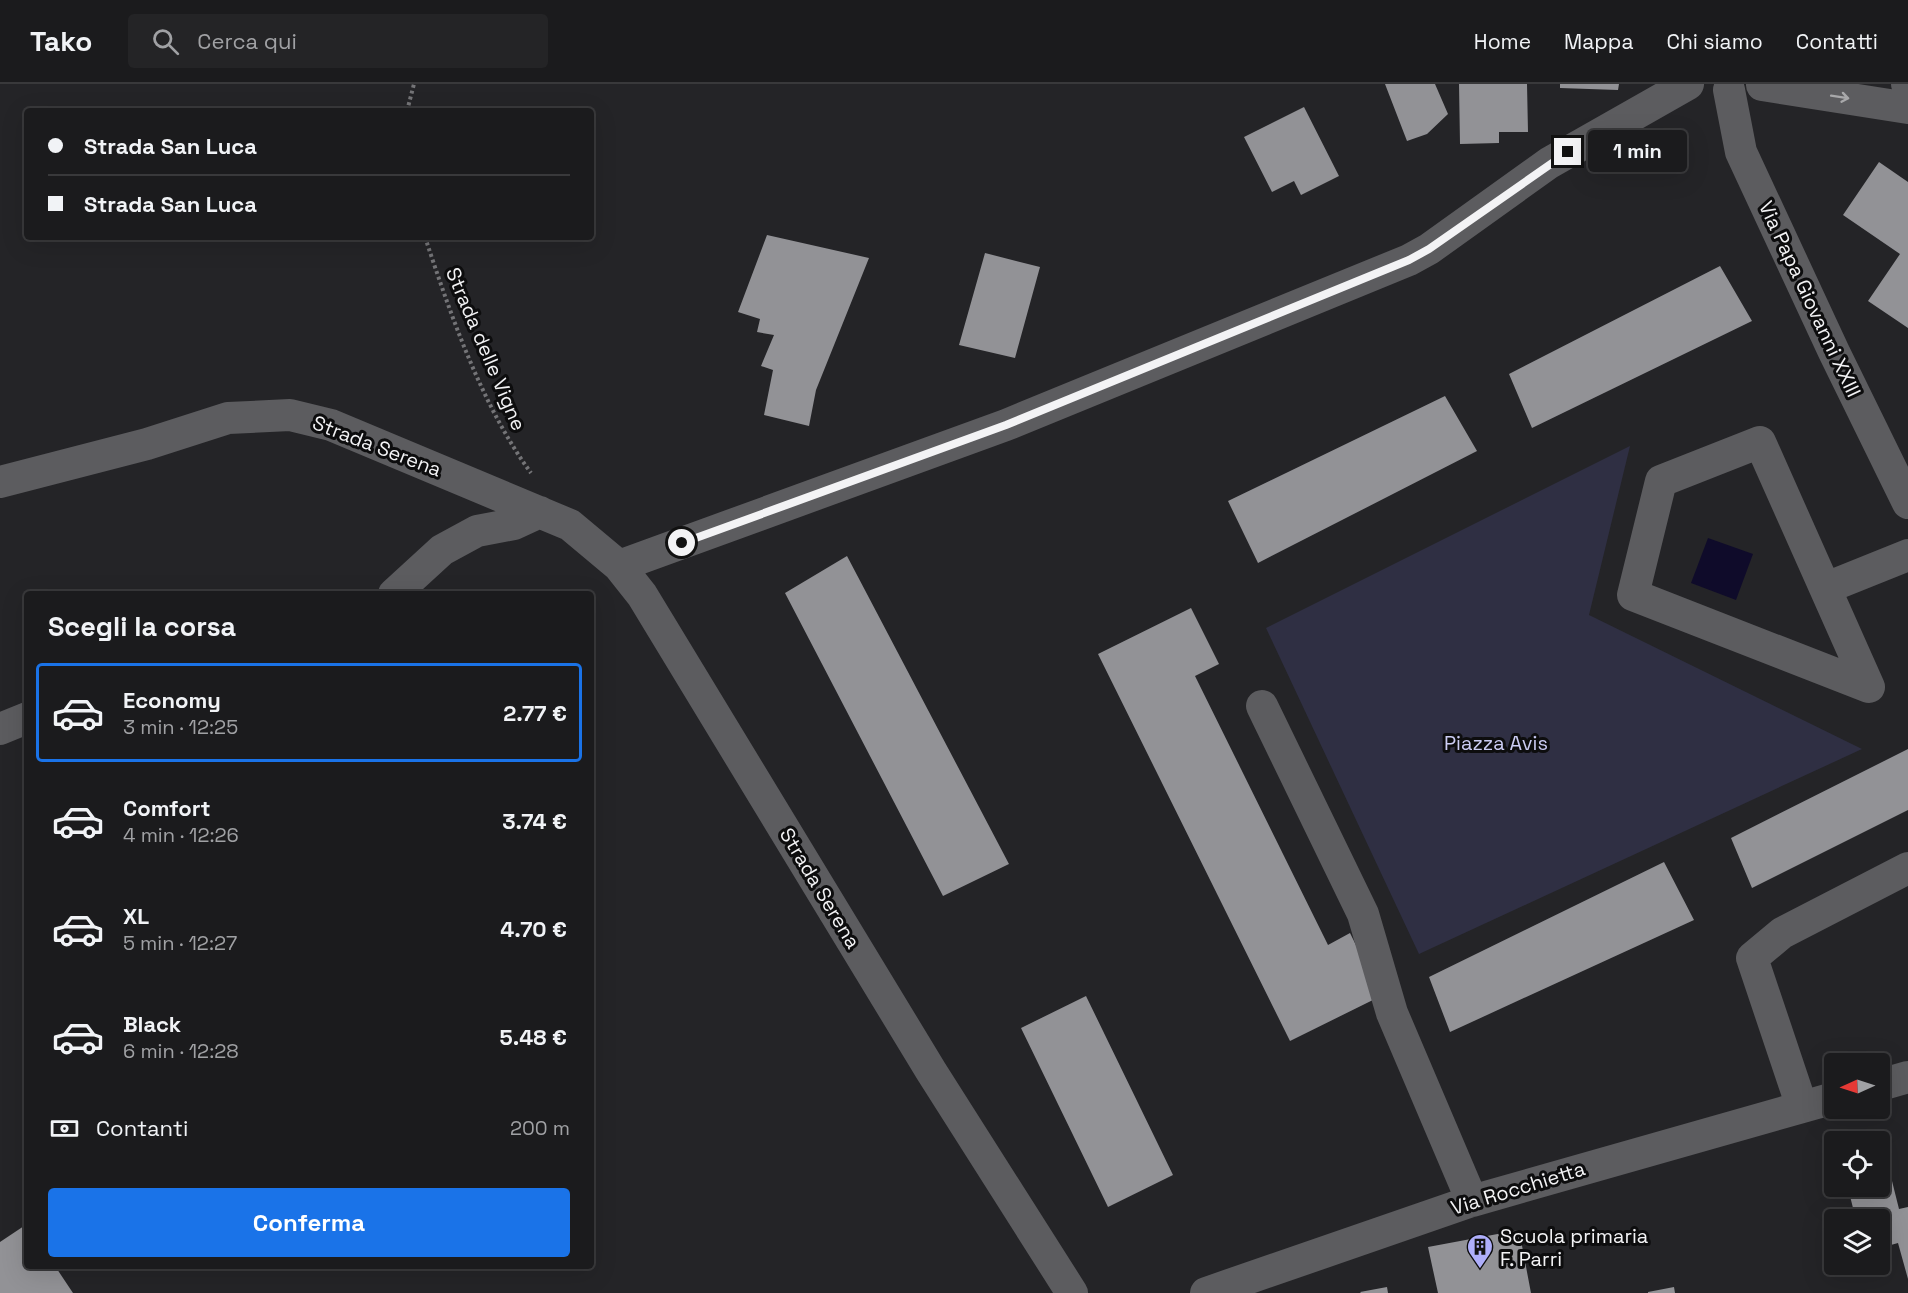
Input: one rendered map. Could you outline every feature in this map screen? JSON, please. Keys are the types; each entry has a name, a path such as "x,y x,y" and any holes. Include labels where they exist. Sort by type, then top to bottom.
{"street":[{"path":"619,566 1006,425 1409,260 1429,249 1549,163 1688,84"},
{"path":"1721,87 1746,90 1763,85 1908,108"},
{"name":"Via Papa Giovanni XXIII","path":"1721,87 1741,152 1834,352 1908,500"},
{"name":"Strada Serena","path":"0,482 147,444 228,418 290,415 331,424 570,525 619,566 642,595 931,1071 1072,1293"},
{"path":"1760,442 1826,588 1869,687 1633,595 1661,481 1760,442"},
{"path":"397,591 442,550 477,531 514,524 540,512"},
{"path":"1826,588 1908,555"},
{"path":"1262,706 1364,914 1392,1013 1472,1201"},
{"path":"0,729 24,719"},
{"path":"1802,1107 1752,958 1782,933 1908,868"},
{"path":"1890,1082 1908,1077"},
{"name":"Via Rocchietta","path":"1206,1293 1472,1201 1824,1101"}],"path":[{"path":"408,108 414,84"},
{"name":"Strada delle Vigne","path":"426,240 450,314 508,441 536,478"}],"green space":[{"name":"Piazza Avis","path":"1630,446 1589,615 1862,749 1419,954 1266,628"}],"shaded area":[{"path":"1708,538 1753,554 1736,600 1691,583"}],"building":[{"path":"1385,84 1435,84 1448,114 1427,134 1407,141"},
{"path":"1459,84 1527,84 1528,132 1499,132 1499,143 1460,144"},
{"path":"1560,84 1619,84 1618,90 1560,88"},
{"path":"1304,107 1339,176 1301,195 1294,181 1272,192 1244,137"},
{"path":"1879,162 1908,182 1908,328 1868,301 1900,254 1843,215"},
{"path":"767,235 869,258 816,390 809,426 764,415 773,370 761,366 774,335 757,332 760,319 738,312"},
{"path":"985,253 1040,267 1015,358 959,345"},
{"path":"1720,266 1752,321 1532,428 1509,374"},
{"path":"1445,396 1477,451 1258,563 1228,501"},
{"path":"847,556 1009,864 943,896 785,593"},
{"path":"1191,608 1219,664 1195,676 1328,945 1350,933 1381,996 1290,1041 1098,654"},
{"path":"1908,749 1908,810 1752,888 1731,838"},
{"path":"1664,862 1694,920 1450,1032 1429,977"},
{"path":"1086,996 1173,1175 1108,1207 1021,1028"},
{"path":"1892,1181 1899,1209 1908,1207 1908,1279 1898,1243 1890,1245 1890,1209 1853,1209 1850,1197 1890,1197 1890,1182"},
{"path":"24,1226 24,1269 57,1269 73,1293 0,1293 0,1242"},
{"name":"Scuola primaria F. Parri","path":"1519,1230 1531,1293 1438,1293 1428,1247"},
{"path":"1387,1287 1388,1293 1360,1292"},
{"name":"Scuola primaria F. Parri","path":"1674,1287 1675,1293 1648,1293 1648,1292"}],"place":[{"name":"Scuola primaria F. Parri","path":"1480,1270"}],"route":[{"path":"682,543 1006,425 1409,260 1429,249 1549,163 1568,152"}]}
